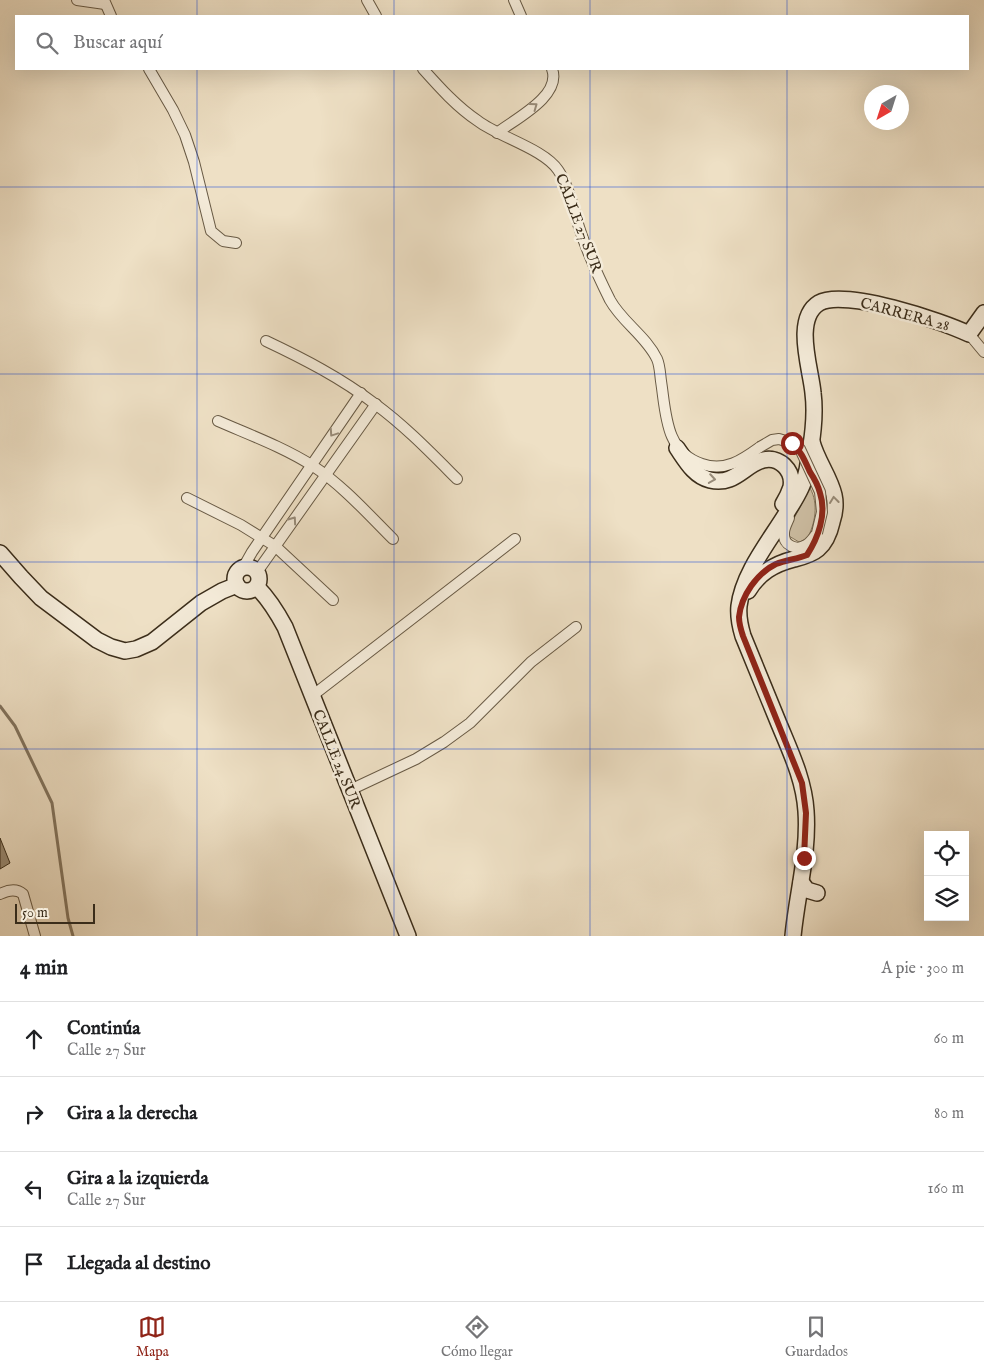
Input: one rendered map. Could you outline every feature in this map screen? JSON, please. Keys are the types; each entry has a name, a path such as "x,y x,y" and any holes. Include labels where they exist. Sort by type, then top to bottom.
{"street":[{"path":"78,0 105,2 111,15"},
{"path":"367,0 375,15"},
{"path":"514,0 521,15"},
{"path":"150,70 174,110 185,135 194,162 211,231 223,241 236,243"},
{"name":"CALLE 27 SUR","path":"424,70 458,105 478,122 531,149 557,168 564,180 586,249 611,301 653,352 658,362 668,425 677,448"},
{"path":"497,132 543,100 551,90 553,82 552,70"},
{"name":"CARRERA 28","path":"812,440 814,421 813,392 805,339 806,324 811,312 819,303 835,298 868,301 954,327 969,334 984,352"},
{"path":"969,334 984,313"},
{"path":"266,341 307,360 361,393 426,447 457,479"},
{"path":"246,577 262,538 361,393"},
{"path":"0,553 41,598 97,640 125,651 136,649 152,642 201,603 246,577 275,546 376,404"},
{"path":"218,421 312,465 393,539"},
{"path":"677,448 698,463 719,467 732,465 772,440 780,439 792,443 800,449 820,492 822,512 814,542 807,555"},
{"path":"789,552 807,555 819,548 824,542 835,514 834,494 812,440"},
{"path":"789,552 784,534 806,478 812,440"},
{"path":"677,448 696,472 711,480 724,480 734,477 762,460 772,459 786,466 790,473 791,488 743,588 739,616 743,636 802,783 806,831 793,936"},
{"path":"750,572 801,490"},
{"path":"187,498 234,521 275,546 334,600"},
{"path":"774,533 774,552 783,559 789,552"},
{"path":"739,616 744,598 757,579 789,552 808,544 817,533"},
{"path":"312,696 515,540"},
{"name":"CALLE 24 SUR","path":"246,577 278,612 408,936"},
{"path":"350,790 416,759 444,742 470,723 531,662 576,627"},
{"path":"801,882 808,890 817,893"},
{"path":"0,894 11,890 23,894 35,936"}],"shaded area":[{"path":"810,488 815,507 814,520 807,539 799,542 789,536 789,528"}],"building":[{"path":"0,838 10,863 0,869"}],"waterway":[{"path":"0,706 15,726 52,803 68,918 73,936"}],"route":[{"path":"792,443 800,449 820,492 822,501 820,526 807,555 776,564 757,579 744,598 739,622 802,783 806,813 804,858"}]}
